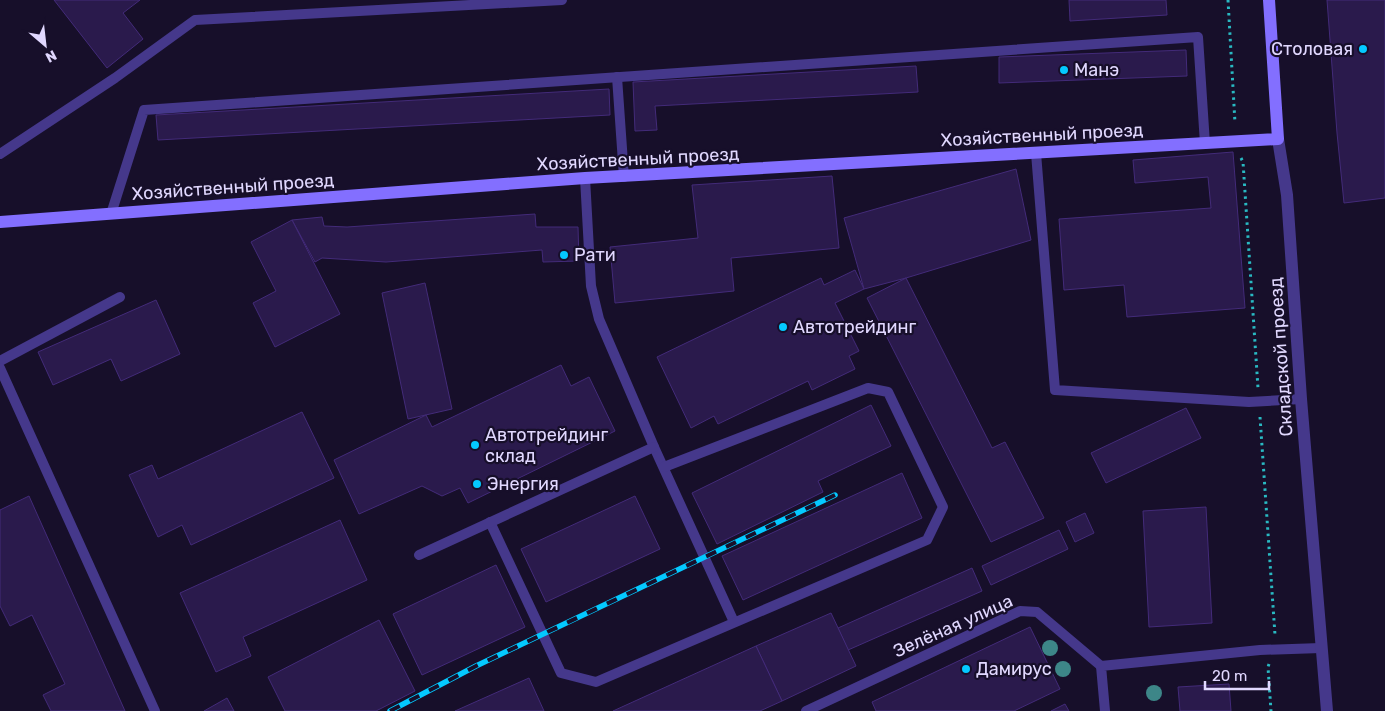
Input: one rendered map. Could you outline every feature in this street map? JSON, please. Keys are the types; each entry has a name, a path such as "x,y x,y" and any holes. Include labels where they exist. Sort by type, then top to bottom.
{"street":[{"name":"Складской проезд","path":"1269,0 1278,139 1288,195 1301,399 1327,711"},
{"name":"Хозяйственный проезд","path":"0,222 585,178 1278,139"}],"lane":[{"path":"0,154 114,78 195,20 562,0"},
{"path":"111,214 144,110 1198,37 1204,144"},
{"path":"617,77 624,177"},
{"path":"1036,153 1055,390 1249,402 1301,399"},
{"path":"585,178 591,286 599,319 654,447 734,622"},
{"path":"0,361 120,297"},
{"path":"0,368 154,711"},
{"path":"490,522 561,673 596,682 927,540 943,507 888,392 868,388 664,468"},
{"path":"419,555 654,447"},
{"name":"Зелёная улица","path":"806,711 1020,611 1037,612 1101,666"},
{"path":"1105,711 1101,666 1276,650 1321,648"}],"path":[{"path":"1228,0 1235,124"},
{"path":"1240,155 1243,162 1276,650 1268,666 1271,711"}],"building":[{"path":"54,0 140,0 123,13 143,39 107,68"},
{"path":"1069,0 1166,0 1167,15 1070,21"},
{"path":"1327,0 1385,0 1385,198 1344,203"},
{"path":"1186,50 1187,76 999,83 999,57"},
{"path":"916,66 918,92 655,106 657,130 635,131 633,82"},
{"path":"609,89 610,115 158,140 156,115"},
{"path":"1233,152 1245,308 1127,317 1124,285 1064,290 1059,219 1211,208 1208,177 1135,183 1133,160"},
{"path":"1016,169 1031,240 864,289 844,218"},
{"path":"832,176 839,248 731,258 734,291 615,303 610,247 698,238 692,185"},
{"path":"535,214 536,227 578,227 579,261 543,262 542,250 386,262 322,258 315,262 292,220 322,217 324,226 347,227"},
{"path":"292,220 340,314 275,347 253,303 276,291 251,242"},
{"name":"Автотрейдинг","path":"855,270 864,289 835,303 859,351 849,356 855,369 812,390 808,381 718,424 714,416 691,428 657,357 821,278 824,285"},
{"path":"906,278 992,448 1005,442 1044,518 991,542 867,298"},
{"path":"425,283 452,409 408,419 382,293"},
{"path":"156,300 180,354 121,381 111,359 53,385 38,352"},
{"name":"Автотрейдинг склад","path":"561,365 571,386 589,377 615,431 468,503 460,488 442,496 422,486 359,514 334,460 426,415 432,427"},
{"path":"871,405 891,446 818,481 823,492 717,544 692,493"},
{"path":"1186,408 1201,438 1106,483 1091,453"},
{"path":"302,412 334,478 191,545 182,525 158,537 129,475 152,465 158,479"},
{"path":"902,473 922,518 743,600 722,556"},
{"path":"29,496 125,711 51,711 43,695 65,684 32,615 10,626 0,606 0,510"},
{"path":"635,496 660,549 546,602 521,549"},
{"path":"1206,507 1212,623 1149,627 1143,511"},
{"path":"1085,513 1094,533 1075,542 1066,522"},
{"path":"340,520 367,580 243,637 251,656 216,672 180,593"},
{"path":"1059,530 1068,549 991,585 982,566"},
{"path":"496,565 525,627 422,675 393,614"},
{"path":"972,568 982,591 848,650 838,628"},
{"path":"831,613 856,666 782,701 756,646"},
{"path":"379,620 415,691 376,711 285,711 268,677"},
{"path":"1030,627 1060,689 1014,711 876,711 872,702"},
{"path":"756,646 782,701 760,711 613,711"},
{"path":"529,678 544,711 455,711"},
{"path":"1229,684 1231,711 1180,711 1178,687"},
{"path":"227,698 234,711 204,711"},
{"path":"1065,704 1069,711 1051,711"}],"railway":[{"path":"390,711 476,666 835,495"}],"place":[{"name":"Столовая","path":"1363,49"},
{"name":"Манэ","path":"1064,70"},
{"name":"Рати","path":"564,255"},
{"name":"Автотрейдинг","path":"783,327"},
{"name":"Автотрейдинг склад","path":"475,445"},
{"name":"Энергия","path":"477,484"},
{"name":"Дамирус","path":"966,669"}]}
